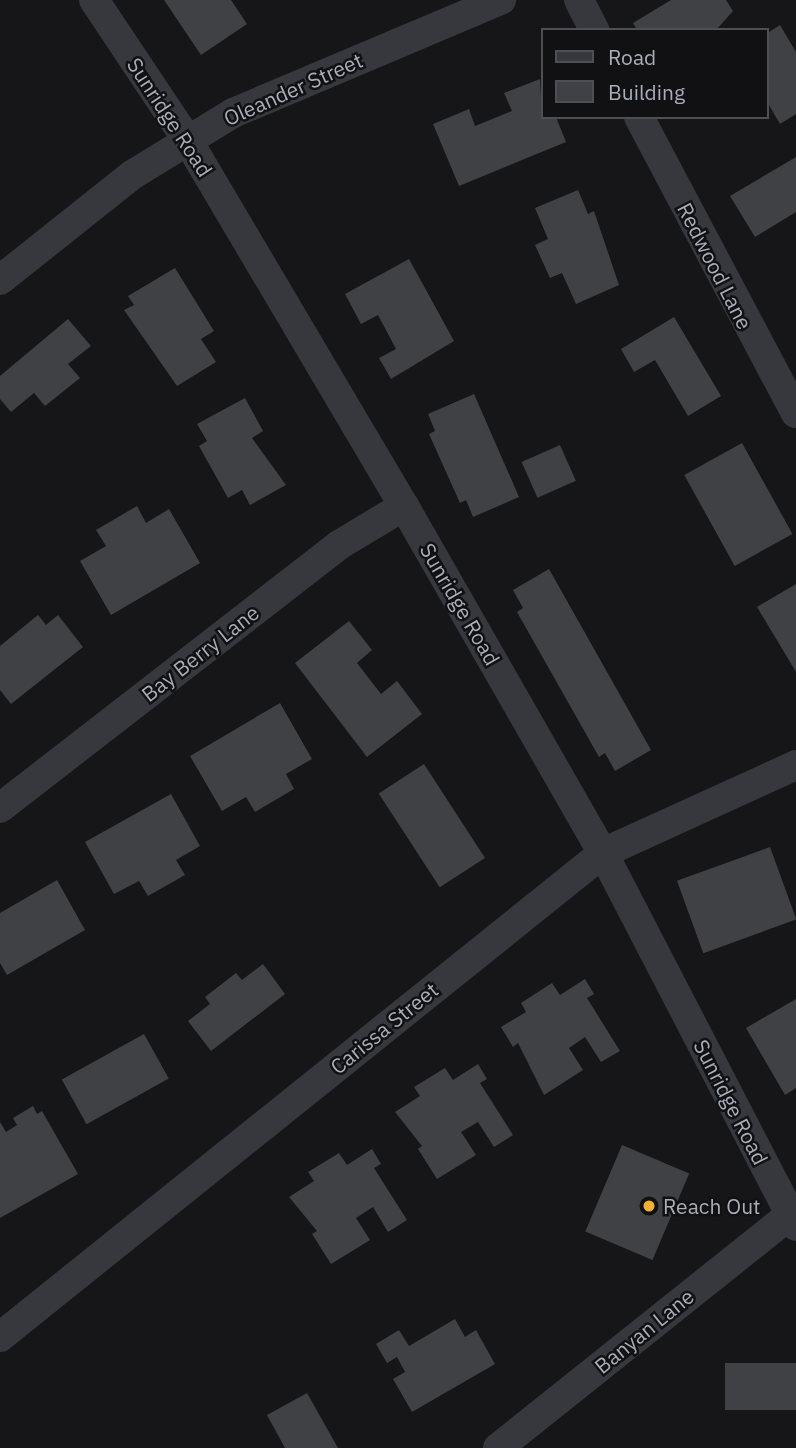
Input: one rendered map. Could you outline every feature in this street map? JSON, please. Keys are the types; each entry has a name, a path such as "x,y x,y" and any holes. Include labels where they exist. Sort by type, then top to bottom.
{"street":[{"name":"Sunridge Road","path":"94,0 188,141 404,506 603,853 793,1221"},
{"name":"Oleander Street","path":"0,280 132,176 233,113 501,0"},
{"path":"579,0 593,28"},
{"name":"Redwood Lane","path":"640,119 796,413"},
{"name":"Bay Berry Lane","path":"0,808 339,545 404,506"},
{"name":"Carissa Street","path":"0,1337 603,853 796,765"},
{"name":"Banyan Lane","path":"498,1448 793,1221"}],"building":[{"path":"164,0 231,0 247,24 201,55"},
{"path":"671,0 726,0 733,11 718,28 636,28 633,23"},
{"path":"780,25 796,52 796,114 780,124 768,103 768,33"},
{"path":"540,79 540,119 557,119 566,142 459,186 433,124 469,109 475,126 512,111 504,93"},
{"path":"796,157 796,212 755,237 730,196"},
{"path":"578,190 588,214 594,211 619,285 576,304 562,273 550,278 535,245 548,239 535,208"},
{"path":"409,259 454,341 391,379 379,358 396,349 378,315 361,324 345,294"},
{"path":"175,268 214,331 201,339 216,362 177,386 124,310 134,305 128,296"},
{"path":"674,317 721,396 688,416 655,360 634,372 621,349"},
{"path":"68,319 91,346 68,364 80,378 45,406 34,393 11,412 0,399 0,376"},
{"path":"474,394 519,497 473,517 466,500 460,503 429,434 435,431 428,414"},
{"path":"245,398 263,431 252,438 286,485 250,505 242,490 228,498 199,446 207,441 197,424"},
{"path":"742,443 792,534 735,566 684,475"},
{"path":"560,445 576,481 537,498 522,462"},
{"path":"137,506 146,523 169,509 200,563 111,615 80,561 106,546 96,530"},
{"path":"549,569 651,750 615,771 605,753 599,757 517,612 523,608 513,590"},
{"path":"796,584 796,672 757,607"},
{"path":"38,615 46,625 58,615 83,647 11,704 0,690 0,646"},
{"path":"349,621 372,650 357,663 381,694 397,681 422,714 367,757 295,663"},
{"path":"280,703 312,759 286,774 294,789 255,812 246,797 222,811 190,756"},
{"path":"424,764 485,858 440,887 379,793"},
{"path":"171,794 200,846 176,860 185,875 148,896 139,881 114,894 85,842"},
{"path":"770,847 796,919 703,953 677,881"},
{"path":"57,880 85,930 7,975 0,963 0,913"},
{"path":"263,964 285,994 211,1051 188,1021 210,1004 205,997 236,973 242,980"},
{"path":"585,979 594,994 587,998 620,1051 601,1062 585,1037 569,1048 583,1070 544,1095 518,1043 513,1047 501,1027 526,1012 521,1003 552,983 560,995"},
{"path":"796,999 796,1088 785,1095 746,1028"},
{"path":"144,1034 169,1079 87,1124 62,1080"},
{"path":"478,1064 487,1079 480,1083 513,1135 494,1147 478,1122 461,1132 476,1155 437,1179 418,1149 422,1146 395,1112 420,1096 414,1087 445,1068 453,1080"},
{"path":"33,1106 37,1114 42,1111 78,1174 0,1218 0,1122 6,1132 17,1125 13,1118"},
{"path":"622,1145 689,1174 652,1260 585,1232"},
{"path":"372,1149 381,1164 374,1168 407,1220 388,1232 373,1207 356,1218 370,1240 331,1264 312,1234 317,1231 289,1197 314,1181 308,1172 339,1153 347,1165"},
{"path":"455,1319 465,1337 476,1330 495,1364 412,1412 393,1379 405,1372 397,1357 387,1363 376,1344 399,1330 409,1346"},
{"path":"725,1363 796,1363 796,1410 725,1410"},
{"path":"307,1393 338,1448 285,1448 267,1415"}],"place":[{"name":"Reach Out","path":"649,1206"}]}
